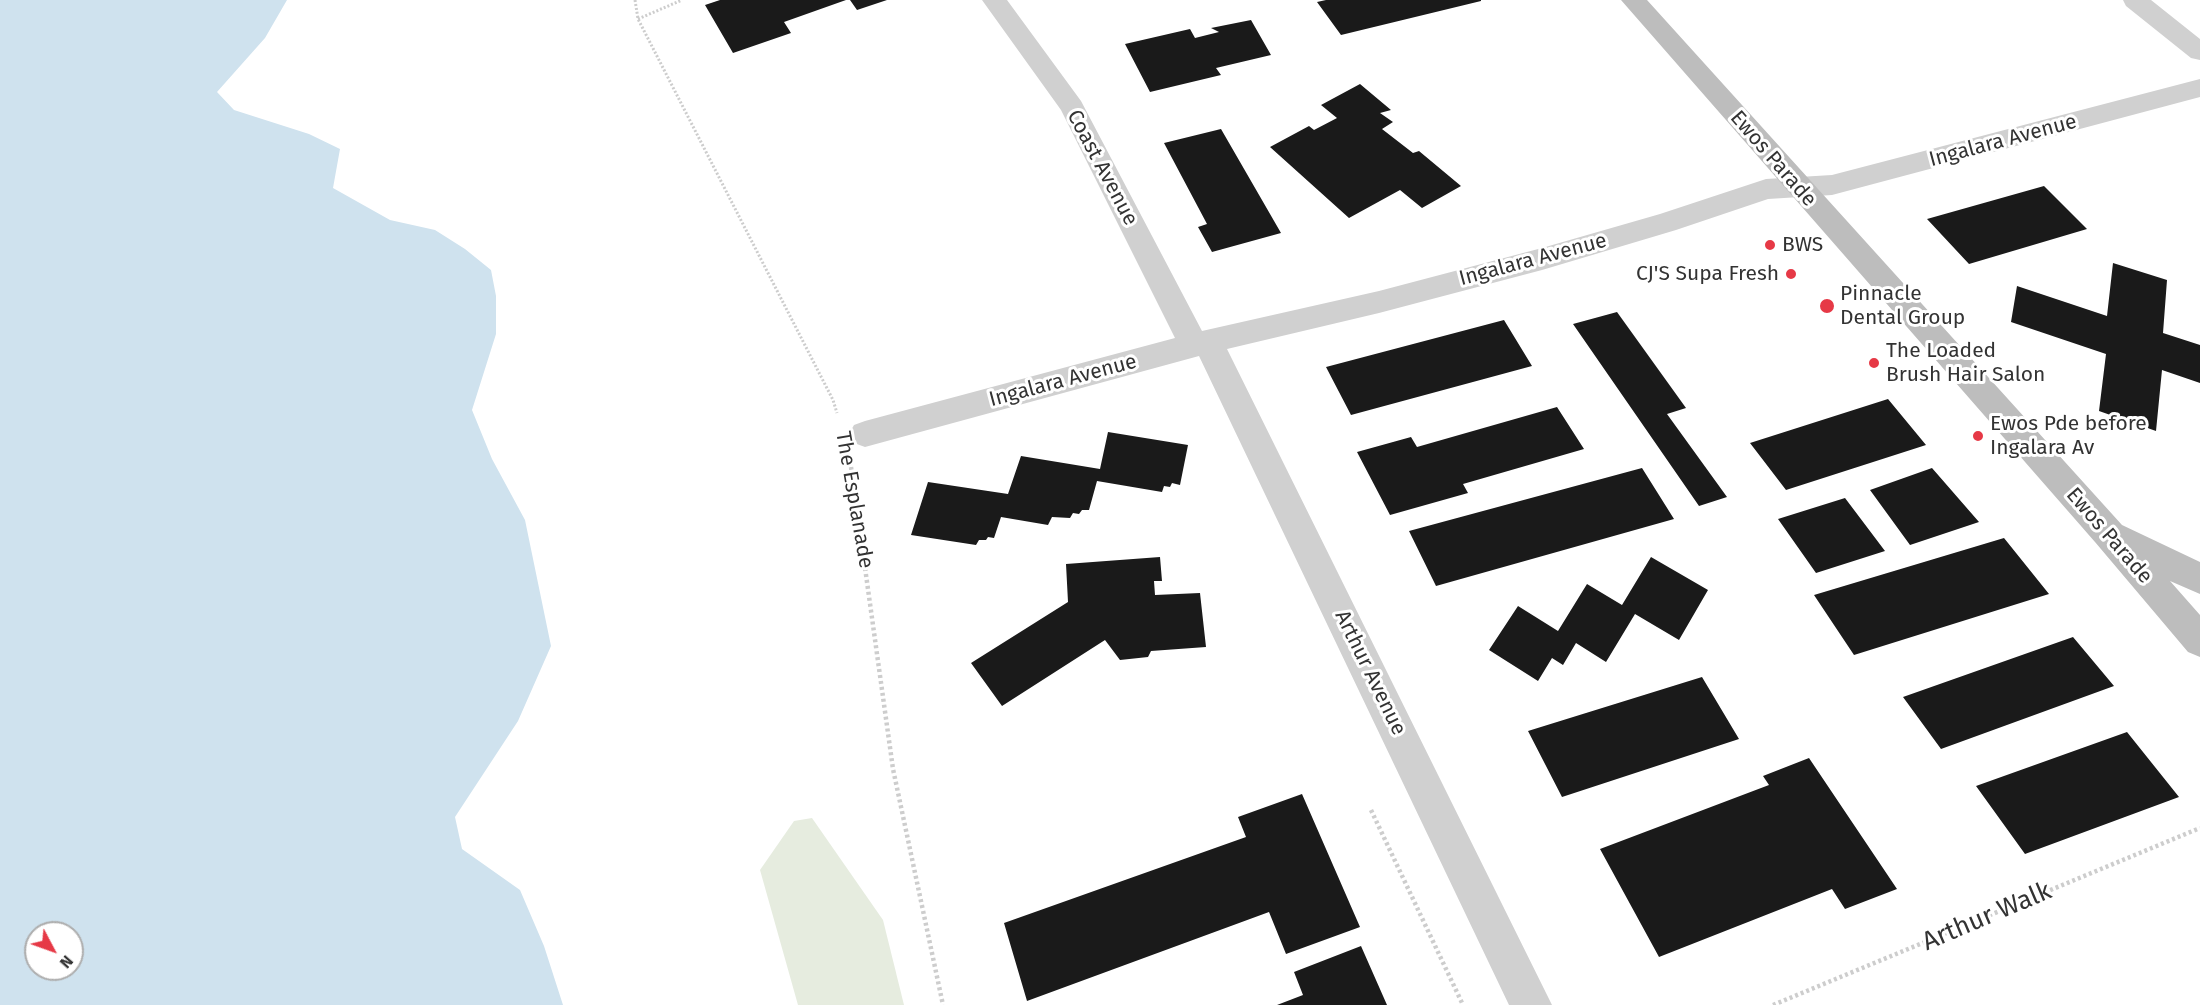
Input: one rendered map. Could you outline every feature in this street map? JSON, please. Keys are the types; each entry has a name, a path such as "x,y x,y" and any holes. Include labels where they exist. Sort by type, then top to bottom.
{"street":[{"name":"Coast Avenue","path":"994,0 1072,108 1201,343"},
{"name":"Ewos Parade","path":"1634,0 2107,532 2200,641"},
{"path":"2135,0 2200,52"},
{"name":"Ingalara Avenue","path":"866,434 1201,343 1379,302 1542,259 1666,223 1766,189 1842,183 2200,88"},
{"name":"Arthur Avenue","path":"1201,343 1531,1005"},
{"path":"2107,532 2200,579"}],"path":[{"name":"The Esplanade","path":"635,0 638,19 833,400 840,420"},
{"path":"638,19 682,0"},
{"name":"The Esplanade","path":"850,459 892,769 943,1005"},
{"path":"1371,810 1463,1005"},
{"name":"Arthur Walk","path":"1773,1005 2200,828"}],"shaded area":[{"path":"812,818 883,920 904,1005 798,1005 760,870 794,821"}],"water":[{"path":"0,0 287,0 265,38 217,92 234,110 309,134 340,149 333,188 390,220 435,230 465,249 491,270 496,296 496,334 472,410 492,459 525,520 551,646 518,721 455,817 462,849 520,890 544,946 563,1005 0,1005"}],"building":[{"path":"720,0 846,0 784,22 791,33 733,53 705,5"},
{"path":"850,0 887,0 857,10"},
{"path":"1326,0 1481,1 1341,35 1317,2"},
{"path":"1251,20 1271,55 1216,68 1221,75 1150,92 1125,44 1190,29 1195,38 1219,32 1211,28"},
{"path":"1360,84 1391,110 1380,113 1393,122 1382,129 1413,153 1419,151 1461,186 1422,208 1400,190 1349,218 1270,147 1309,126 1314,130 1337,118 1321,105"},
{"path":"1221,129 1281,233 1212,252 1198,227 1207,224 1164,143"},
{"path":"2044,186 2087,229 1969,264 1927,219"},
{"path":"2113,263 2167,280 2163,333 2200,345 2200,383 2162,370 2156,431 2099,411 2106,354 2011,322 2017,286 2107,316"},
{"path":"1617,312 1686,408 1667,414 1727,497 1699,506 1573,324"},
{"path":"1504,320 1532,366 1351,415 1326,367"},
{"path":"1888,399 1926,445 1786,490 1750,443"},
{"path":"1557,407 1584,449 1463,484 1468,493 1390,515 1357,452 1411,437 1417,447"},
{"path":"1108,432 1188,445 1180,485 1172,483 1170,487 1164,486 1162,492 1097,481 1089,510 1082,510 1079,514 1073,513 1070,518 1052,517 1048,525 1001,517 994,538 979,540 976,545 911,535 928,482 1008,494 1021,456 1100,469"},
{"path":"1642,468 1674,519 1436,586 1409,531"},
{"path":"1932,468 1979,522 1910,545 1870,490"},
{"path":"1845,498 1885,551 1816,573 1778,519"},
{"path":"2004,538 2049,594 1854,655 1814,595"},
{"path":"1160,557 1162,581 1154,581 1155,595 1200,593 1206,647 1151,651 1148,657 1120,660 1105,640 1002,706 971,663 1068,602 1066,564"},
{"path":"1651,557 1708,590 1679,640 1635,614 1606,662 1576,643 1563,665 1552,658 1538,681 1489,650 1518,606 1558,631 1587,584 1622,605"},
{"path":"2073,637 2114,686 1941,749 1903,697"},
{"path":"1702,677 1739,739 1562,797 1528,731"},
{"path":"2127,732 2179,797 2025,854 1976,786"},
{"path":"1809,758 1897,889 1845,909 1832,889 1659,957 1600,849 1769,785 1763,776"},
{"path":"1302,794 1360,927 1286,954 1269,912 1027,1001 1004,923 1246,837 1238,817"},
{"path":"1361,946 1387,1005 1277,1005 1303,995 1294,972"}],"place":[{"name":"BWS","path":"1770,245"},
{"name":"CJ'S Supa Fresh","path":"1791,274"},
{"name":"Pinnacle Dental Group","path":"1827,306"},
{"name":"The Loaded Brush Hair Salon","path":"1874,363"},
{"name":"Ewos Pde before Ingalara Av","path":"1978,436"}]}
